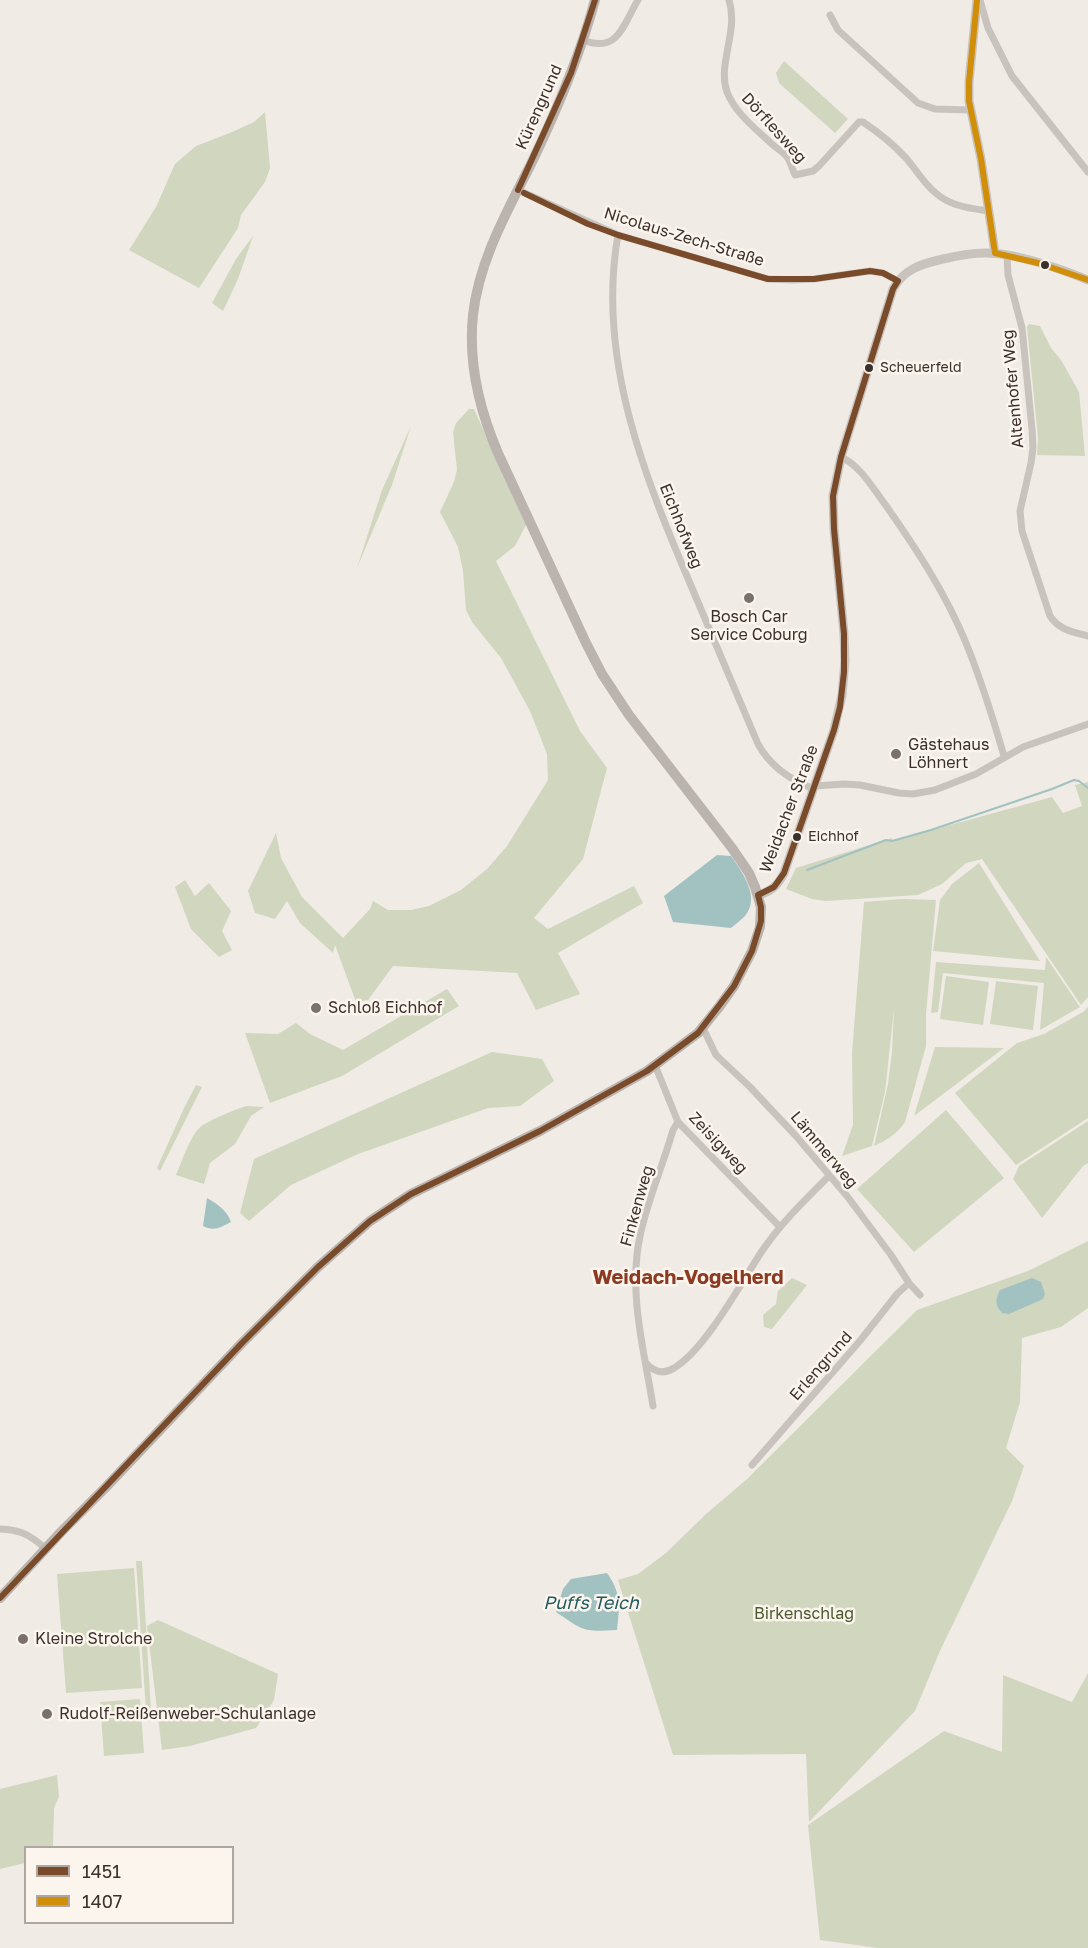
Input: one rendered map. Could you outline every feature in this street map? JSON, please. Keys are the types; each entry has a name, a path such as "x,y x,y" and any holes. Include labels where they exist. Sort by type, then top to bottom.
{"main road":[{"name":"Kürengrund","path":"595,0 562,96 483,270 473,312 472,360 476,384 482,412 503,463 602,674 628,715 732,848 749,873 758,895"},
{"name":"Weidacher Straße","path":"0,1598 242,1343 326,1259 370,1221 393,1204 537,1132 655,1065 703,1028 734,986 752,951 761,921 758,895"}],"street":[{"path":"583,40 596,44 613,41 638,0"},
{"name":"Dörflesweg","path":"729,0 732,8 732,30 725,68 728,94 741,113 787,157 795,174 813,171 860,122 863,122 888,140 929,187 944,199 958,205 989,212"},
{"path":"978,0 969,82 970,110 981,159 995,253"},
{"path":"978,0 1012,76 1088,172"},
{"path":"830,15 838,30 918,103 935,109 970,110"},
{"path":"976,22 982,17 988,26"},
{"name":"Nicolaus-Zech-Straße","path":"518,190 618,235 768,279 814,279 870,271 883,273 898,280"},
{"name":"Eichhofweg","path":"618,235 613,258 613,295 620,374 629,417 651,490 758,744 773,765 788,777 814,787"},
{"path":"898,280 907,272 930,262 954,256 984,253 1007,255 1088,280"},
{"name":"Altenhofer Weg","path":"1007,255 1008,275 1022,328 1032,429 1031,463 1020,511 1023,531 1047,609 1053,621 1067,630 1088,636"},
{"name":"Weidacher Straße","path":"758,895 772,889 780,882 836,722 844,672 844,634 833,508 837,471 893,289 898,280"},
{"path":"841,457 857,467 907,535 937,584 966,642 991,709 1004,756"},
{"path":"814,787 860,785 913,794 935,790 976,774 1023,747 1088,723"},
{"name":"Lämmerweg","path":"703,1028 716,1055 772,1110 829,1176 920,1295"},
{"name":"Zeisigweg","path":"655,1065 678,1122 780,1227"},
{"name":"Finkenweg","path":"653,1406 637,1305 639,1237 673,1130 678,1122"},
{"path":"646,1363 651,1369 662,1372 669,1371 682,1362 709,1331 780,1227 829,1176"},
{"name":"Erlengrund","path":"752,1465 852,1351 897,1294 909,1283"},
{"path":"0,1529 27,1533 46,1549"}],"green space":[{"path":"784,61 848,119 835,133 779,83 776,73"},
{"path":"265,112 270,168 265,182 241,215 238,228 199,288 129,250 156,207 175,164 196,146 254,122"},
{"path":"253,236 238,279 223,311 212,303 236,259"},
{"path":"1029,324 1040,326 1079,392 1085,456 1037,455 1038,438 1027,327"},
{"path":"469,409 474,409 526,525 515,546 496,561 580,731 607,768 583,859 534,918 548,929 634,886 643,903 558,953 580,994 536,1010 517,973 393,966 368,1000 356,1002 335,945 333,953 300,923 287,901 275,919 255,913 248,891 276,833 281,858 302,897 343,938 370,909 373,901 388,910 411,910 429,906 461,890 487,869 507,846 548,780 547,754 530,711 501,658 472,622 466,610 463,571 458,547 440,512 457,470 453,432 456,423"},
{"path":"411,426 392,485 357,568 382,490"},
{"path":"1088,782 1088,997 1081,1005 982,859 966,863 942,884 918,895 826,901 812,899 786,889 796,868 892,838 892,841 1052,797 1063,813 1082,806 1075,785"},
{"path":"979,863 1040,961 933,951 940,900 952,884"},
{"path":"185,880 195,896 209,883 231,911 222,931 232,950 219,957 191,929 175,887"},
{"path":"902,899 936,900 926,1014 926,1046 905,1122 899,1130 874,1146 888,1084 894,1009 885,1092 872,1146 842,1156 853,1125 852,1053 864,902"},
{"path":"1046,957 1080,1007 1040,1030 1044,983 943,973 938,1012 931,1013 936,962 1045,970"},
{"path":"946,976 989,982 983,1025 940,1019"},
{"path":"996,981 1038,986 1033,1030 990,1024"},
{"path":"447,989 459,1006 342,1076 270,1103 245,1033 278,1034 296,1023 310,1034 343,1050"},
{"path":"1088,1007 1088,1118 1016,1165 955,1093 1017,1043 1044,1034"},
{"path":"935,1047 1004,1048 914,1116"},
{"path":"492,1052 542,1059 554,1081 520,1106 488,1108 358,1154 291,1185 249,1221 240,1213 254,1159"},
{"path":"196,1085 202,1087 160,1171 157,1168"},
{"path":"246,1106 264,1107 251,1116 235,1144 210,1163 204,1184 176,1175 191,1140 203,1125"},
{"path":"946,1110 1004,1178 914,1252 857,1189"},
{"path":"1088,1121 1088,1163 1083,1166 1042,1218 1013,1179 1019,1166"},
{"name":"Birkenschlag","path":"1088,1241 1088,1308 1061,1327 1022,1338 1020,1402 1006,1448 1024,1466 1012,1501 939,1653 915,1711 809,1822 806,1754 673,1755 618,1580 638,1574 666,1553 706,1514 746,1480 917,1310 1028,1271"},
{"path":"792,1278 807,1285 772,1329 764,1327 763,1315 776,1304 778,1291"},
{"path":"136,1561 142,1561 151,1711 146,1711"},
{"path":"134,1568 142,1688 66,1693 57,1574"},
{"path":"158,1620 278,1674 274,1700 256,1728 190,1746 162,1750 147,1626"},
{"path":"1088,1673 1088,1948 878,1948 820,1940 808,1825 944,1731 1002,1752 1003,1675 1072,1702"},
{"path":"140,1699 144,1753 104,1756 100,1702"},
{"path":"57,1775 59,1797 54,1808 53,1846 24,1846 24,1863 0,1869 0,1789"}],"water":[{"path":"717,855 731,856 748,885 751,901 745,916 731,928 673,922 664,896"},
{"path":"207,1198 224,1211 231,1222 214,1229 203,1226"},
{"path":"1032,1278 1041,1282 1045,1294 1043,1299 1009,1314 1002,1313 996,1302 1000,1290"},
{"name":"Puffs Teich","path":"607,1573 617,1593 619,1614 617,1630 584,1629 556,1612 563,1589 571,1579"}],"waterway":[{"path":"807,870 886,840 892,841 931,830 1074,780 1088,788"}],"transit line":[{"name":"1451","path":"518,190 571,73 595,0"},
{"name":"1407","path":"977,0 969,101 981,159 995,253 1038,263 1088,280"},
{"name":"1451","path":"0,1598 242,1343 318,1267 370,1221 411,1194 540,1131 647,1071 698,1033 734,986 752,951 761,921 758,895 774,887 784,873 840,707 844,672 844,634 833,496 841,457 893,289 898,281 883,273 870,271 814,279 768,279 618,235 588,224 524,193"}],"place":[{"name":"Scheuerfeld","path":"869,368"},
{"name":"Bosch Car Service Coburg","path":"749,598"},
{"name":"Gästehaus Löhnert","path":"896,754"},
{"name":"Eichhof","path":"797,837"},
{"name":"Schloß Eichhof","path":"316,1008"},
{"name":"Kleine Strolche","path":"23,1639"},
{"name":"Rudolf-Reißenweber-Schulanlage","path":"47,1714"}],"district":[{"name":"Weidach-Vogelherd","path":"688,1278"}]}
